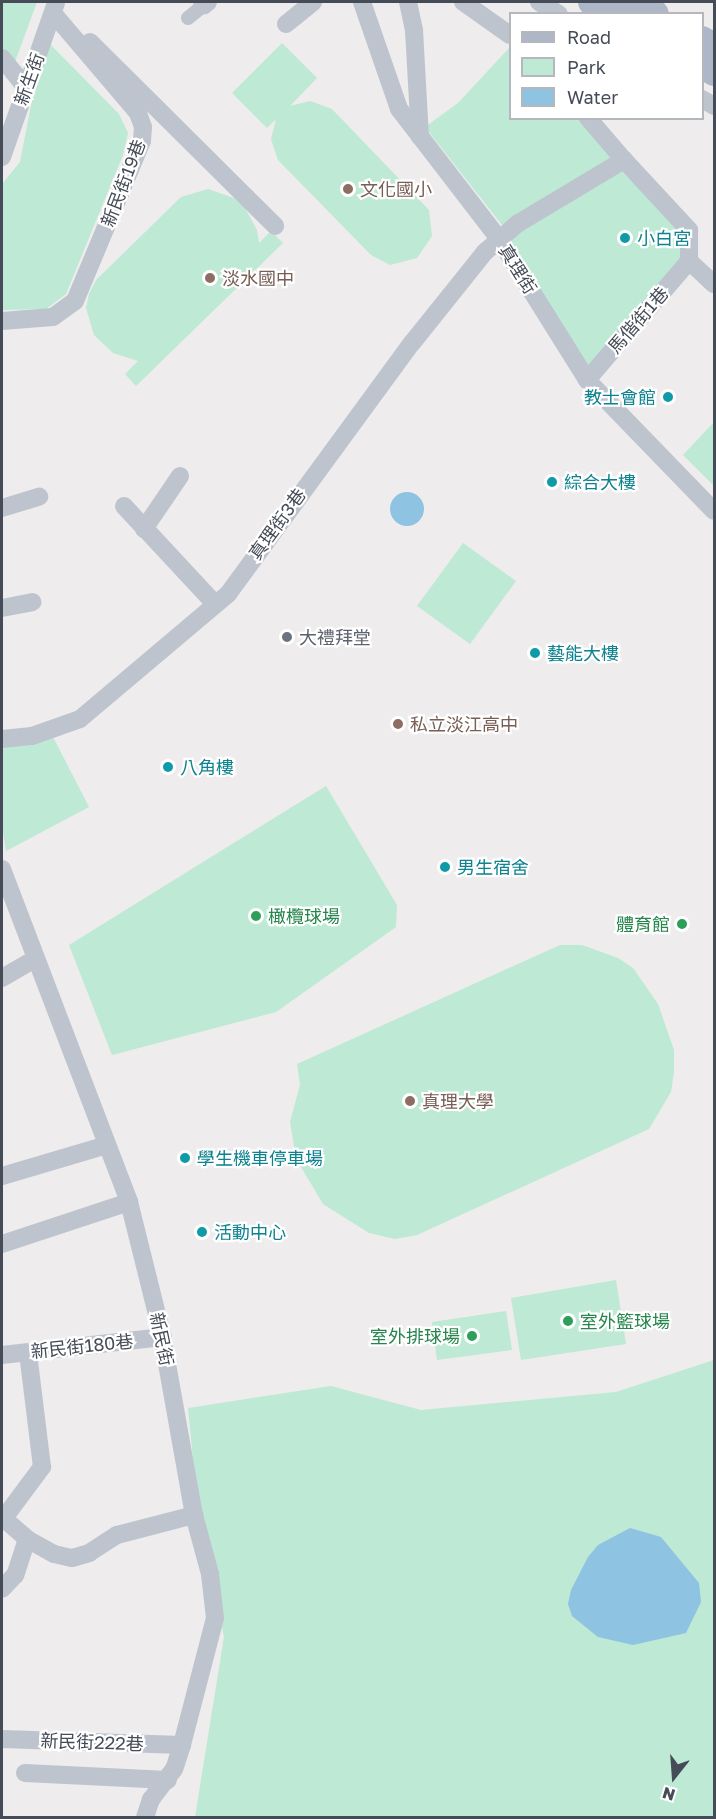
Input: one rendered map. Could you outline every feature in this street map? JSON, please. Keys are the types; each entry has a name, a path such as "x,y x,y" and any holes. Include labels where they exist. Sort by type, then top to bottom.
{"main road":[{"path":"592,2 610,12"},
{"path":"634,2 652,12"}],"street":[{"path":"286,24 313,2"},
{"name":"真理街","path":"362,2 399,109 499,239 587,380 714,511"},
{"path":"408,2 414,30 420,137"},
{"path":"463,2 509,34"},
{"path":"539,2 556,12"},
{"path":"188,18 205,3"},
{"path":"55,7 121,69 275,226"},
{"name":"新生街","path":"2,157 55,7"},
{"name":"新民街19巷","path":"2,321 52,317 75,301 142,141 143,127 138,112 55,7"},
{"path":"2,58 26,88"},
{"path":"590,120 689,230 690,261 714,284"},
{"name":"真理街3巷","path":"2,739 32,736 80,719 228,594 412,343 499,239 624,160"},
{"name":"馬偕街1巷","path":"587,380 690,261"},
{"path":"144,529 180,476"},
{"path":"2,508 39,497"},
{"path":"124,506 215,604"},
{"path":"2,608 32,602"},
{"name":"新民街","path":"2,869 33,960 129,1202 163,1337 194,1515 210,1574 215,1618 182,1745 168,1780 151,1799 145,1818"},
{"path":"2,978 33,960"},
{"path":"2,1176 107,1145"},
{"path":"2,1244 129,1202"},
{"name":"新民街180巷","path":"2,1355 163,1337"},
{"path":"28,1353 42,1467 3,1518 27,1539 54,1554 72,1558 89,1553 117,1535 194,1515"},
{"path":"2,1589 15,1575 27,1539"},
{"name":"新民街222巷","path":"2,1739 182,1745"},
{"path":"25,1773 168,1780"}],"green space":[{"path":"2,2 37,2 12,70 2,58"},
{"path":"44,38 119,114 128,133 123,155 66,294 46,309 2,310 2,184 20,162"},
{"path":"282,43 317,78 290,106 310,101 332,109 429,210 432,236 417,258 390,265 371,255 278,160 271,139 276,119 267,128 232,93"},
{"path":"509,48 509,120 583,120 615,156 502,225 425,127 458,103"},
{"path":"621,171 688,235 679,264 584,371 511,246 513,234"},
{"path":"208,189 234,198 244,206 257,230 259,243 271,231 283,243 136,386 125,374 138,361 113,353 94,335 86,308 89,294 96,280 181,197"},
{"path":"714,422 714,486 683,455"},
{"path":"463,543 516,581 470,644 417,606"},
{"path":"53,737 89,807 6,851 2,826 2,744"},
{"name":"橄欖球場","path":"326,786 397,905 396,927 276,1012 112,1055 69,945"},
{"path":"560,945 582,945 618,958 633,968 658,1004 674,1050 674,1072 671,1092 649,1129 417,1235 395,1239 369,1233 323,1204 301,1167 294,1146 290,1122 300,1085 297,1064"},
{"name":"室外籃球場","path":"616,1280 626,1344 521,1360 511,1298"},
{"name":"室外排球場","path":"506,1311 512,1350 437,1360 432,1322"},
{"path":"714,1360 714,1817 195,1817 224,1637 198,1511 188,1408 331,1386 421,1410 616,1392"}],"water":[{"path":"407,492 419,497 424,509 419,521 407,526 395,521 390,509 395,497"},
{"path":"630,1528 661,1537 699,1583 701,1602 686,1633 633,1645 598,1637 572,1616 568,1604 571,1590 588,1557 598,1545"}],"place":[{"name":"文化國小","path":"348,189"},
{"name":"小白宮","path":"625,238"},
{"name":"淡水國中","path":"210,278"},
{"name":"教士會館","path":"668,397"},
{"name":"綜合大樓","path":"552,482"},
{"name":"大禮拜堂","path":"287,637"},
{"name":"藝能大樓","path":"535,653"},
{"name":"私立淡江高中","path":"398,724"},
{"name":"八角樓","path":"168,767"},
{"name":"男生宿舍","path":"445,867"},
{"name":"橄欖球場","path":"256,916"},
{"name":"體育館","path":"682,924"},
{"name":"真理大學","path":"410,1101"},
{"name":"學生機車停車場","path":"185,1158"},
{"name":"活動中心","path":"202,1232"},
{"name":"室外籃球場","path":"568,1321"},
{"name":"室外排球場","path":"472,1336"}]}
